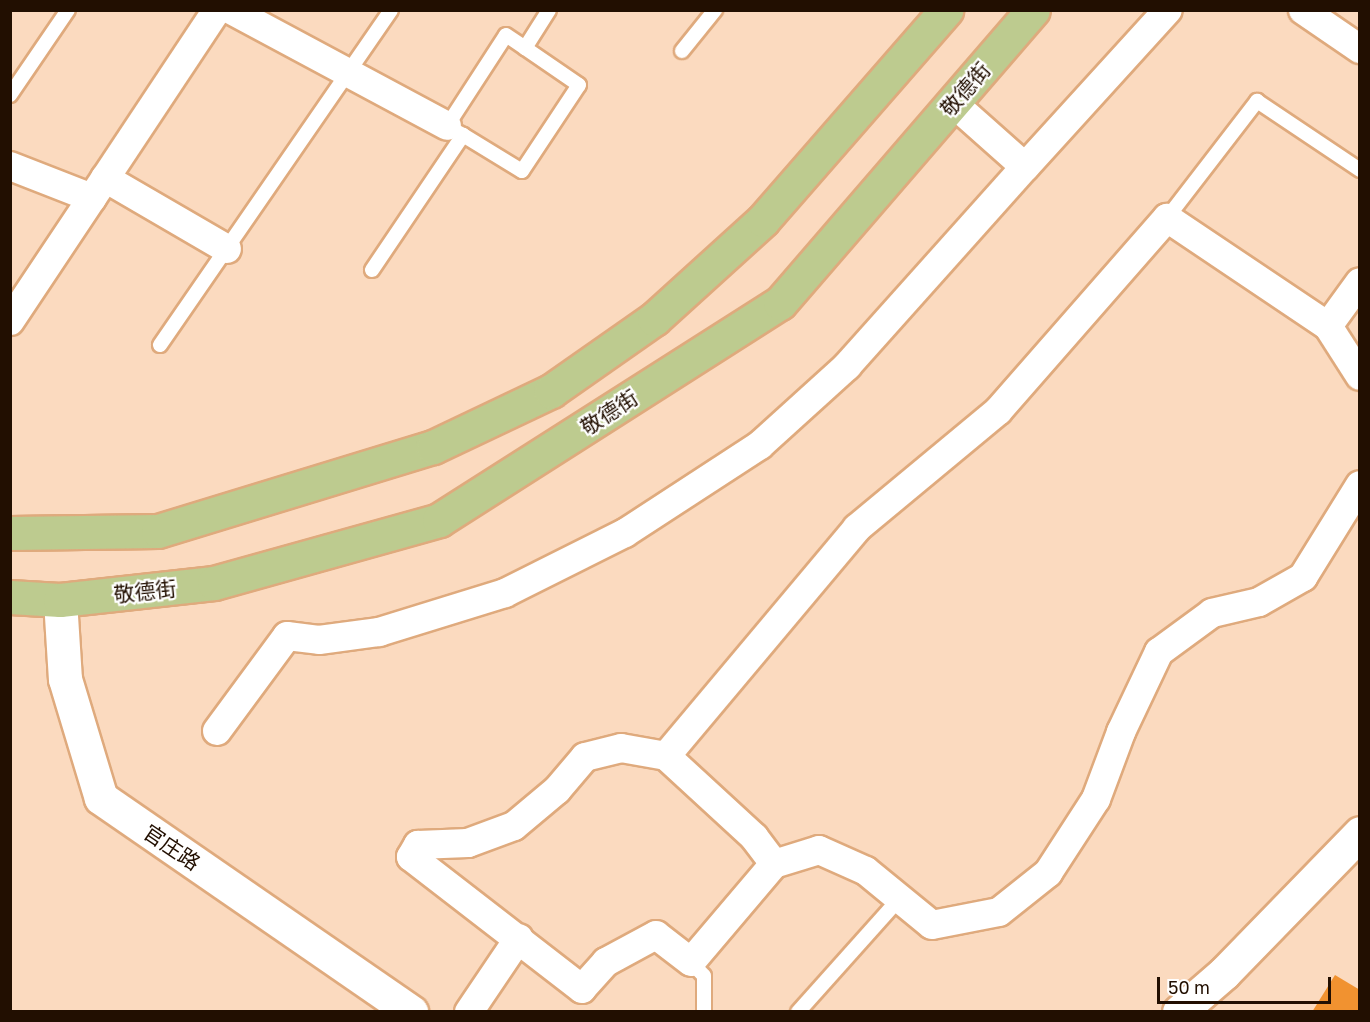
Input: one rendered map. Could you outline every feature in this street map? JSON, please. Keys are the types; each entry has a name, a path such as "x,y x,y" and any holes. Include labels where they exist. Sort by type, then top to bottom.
{"main road":[{"path":"10,533 72,534 169,528 433,447 551,391 654,319 763,220 946,10"},
{"name":"敬德街","path":"10,597 60,600 214,583 440,520 780,303 1033,10"}],"street":[{"path":"10,321 217,10"},
{"path":"231,10 455,130"},
{"path":"217,731 286,636 319,640 379,632 506,593 625,533 760,445 846,366 1168,10"},
{"path":"1302,10 1359,49"},
{"path":"953,103 1025,167"},
{"path":"10,166 98,188 227,249"},
{"path":"666,756 857,528 998,411 1167,218 1328,326 1359,376"},
{"path":"1328,326 1359,282"},
{"path":"774,864 754,837 666,756 621,748 585,757 557,790 514,826 468,843 418,845 411,857 519,938 582,989 606,962 656,935 691,962 774,864 819,850 866,871 932,925 999,912 1048,873 1096,799 1121,732 1159,652 1212,613 1259,602 1303,577 1359,485"},
{"name":"官庄路","path":"60,600 65,679 100,798 411,1011"},
{"path":"1179,1011 1224,973 1359,833"},
{"path":"469,1011 519,938"}],"lane":[{"path":"10,95 68,10"},
{"path":"160,345 391,10"},
{"path":"525,48 549,10"},
{"path":"682,51 715,10"},
{"path":"372,270 455,130 506,35 579,85 522,171 455,130"},
{"path":"1167,218 1257,101 1359,170"},
{"path":"798,1011 899,899"},
{"path":"691,962 704,976 704,1011"}],"building":[{"path":"1335,975 1360,990 1360,1012 1312,1012"}]}
